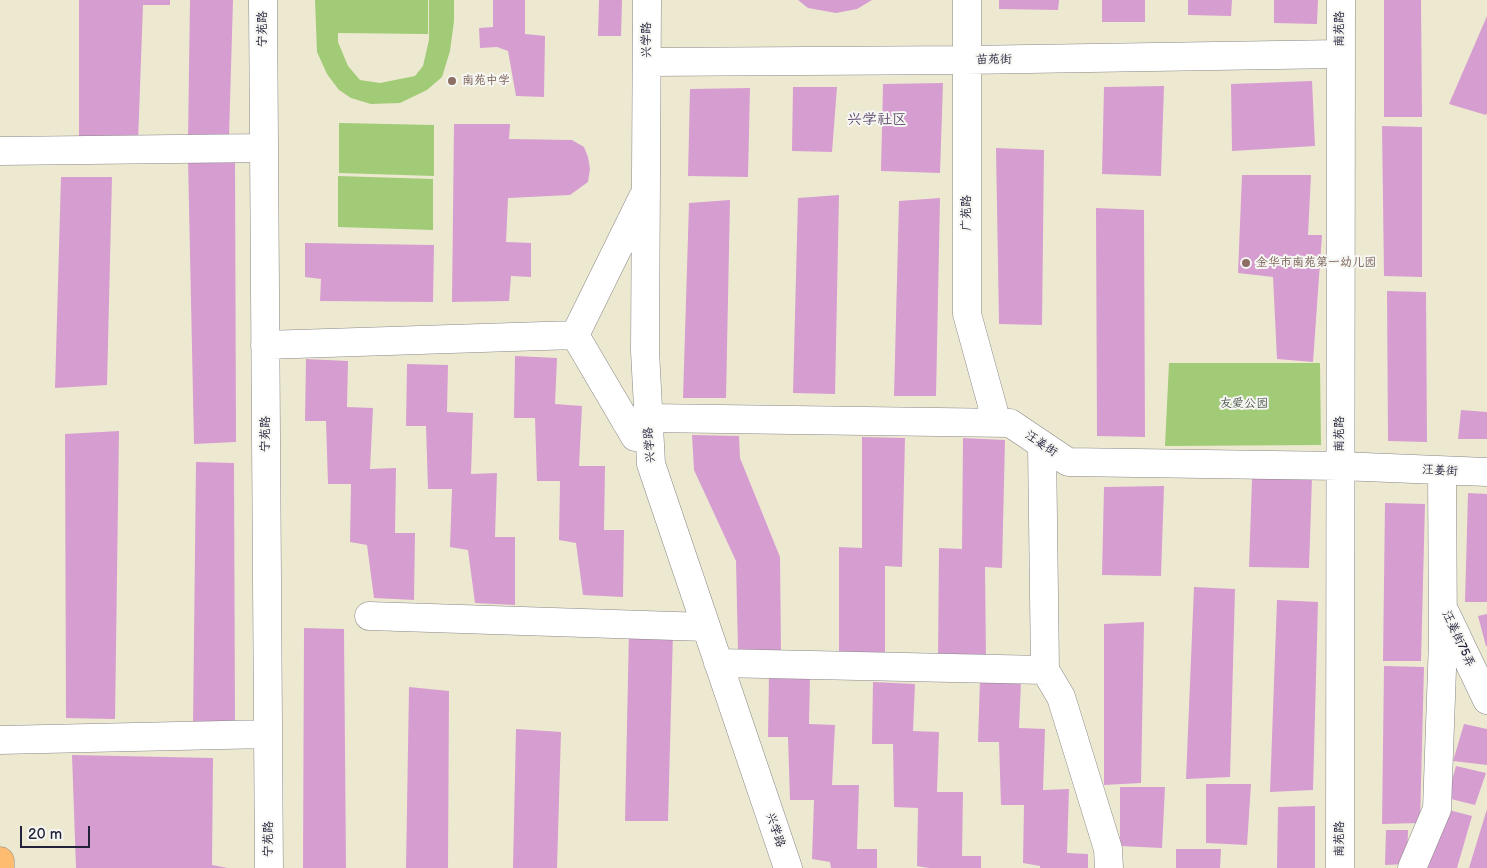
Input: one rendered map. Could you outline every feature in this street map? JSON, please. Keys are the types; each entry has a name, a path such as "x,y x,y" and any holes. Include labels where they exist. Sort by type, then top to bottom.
{"main road":[{"path":"0,861 0,868"}],"street":[{"name":"宁苑路","path":"263,0 269,868"},
{"name":"兴学路","path":"647,0 645,351 637,420 788,868"},
{"name":"广苑路","path":"967,0 967,314 997,423"},
{"name":"南苑路","path":"1340,0 1340,868"},
{"name":"苗苑街","path":"647,62 966,60 1340,54"},
{"path":"0,151 264,148"},
{"path":"575,335 646,192"},
{"path":"265,345 575,335"},
{"path":"575,335 637,420"},
{"name":"汪姜街","path":"637,420 1010,423 1068,462 1340,466 1487,472"},
{"path":"1042,445 1045,670 1061,697 1108,849 1109,868"},
{"path":"1412,868 1436,808 1443,641 1442,471"},
{"name":"汪姜街75弄","path":"1443,606 1487,700"},
{"path":"369,616 706,627"},
{"path":"718,663 1045,670"},
{"path":"0,740 268,734"}],"green space":[{"path":"315,0 428,0 428,34 338,33 338,42 348,66 360,80 380,83 415,76 423,66 429,40 429,0 454,0 454,21 450,51 442,77 427,90 400,103 371,104 351,98 339,90 327,74 317,52"},
{"path":"339,123 434,125 434,176 339,173"},
{"path":"338,176 433,179 433,230 338,227"},
{"name":"友爱公园","path":"1169,363 1320,363 1321,445 1165,446"}],"building":[{"path":"79,0 170,0 170,5 143,5 138,142 79,146"},
{"path":"190,0 233,0 229,137 188,139"},
{"path":"493,0 525,0 525,34 545,36 544,97 516,96 508,51 497,47 480,48 479,28 493,27"},
{"path":"599,0 622,0 621,36 598,36"},
{"path":"798,0 872,0 857,9 836,13 808,8"},
{"path":"999,0 1059,0 1058,10 999,9"},
{"path":"1102,0 1145,0 1145,22 1102,22"},
{"path":"1188,0 1232,0 1231,16 1188,15"},
{"path":"1274,0 1318,0 1317,24 1274,23"},
{"path":"1384,0 1421,0 1422,117 1384,117"},
{"path":"1487,16 1487,113 1486,115 1449,104"},
{"path":"1312,81 1315,146 1232,151 1231,84"},
{"path":"943,83 940,173 881,171 883,84"},
{"path":"1164,86 1161,176 1102,174 1104,87"},
{"path":"793,87 837,87 832,152 792,151"},
{"path":"750,88 748,177 688,176 690,89"},
{"path":"454,124 510,124 509,139 572,140 584,147 588,157 590,169 588,182 570,195 508,198 506,242 531,243 531,277 511,276 509,301 452,302"},
{"path":"1382,126 1422,127 1422,277 1384,276"},
{"path":"996,148 1044,150 1042,325 999,324"},
{"path":"235,158 236,442 194,444 188,159"},
{"path":"1242,175 1311,175 1308,235 1322,235 1313,362 1277,359 1273,277 1238,273"},
{"path":"61,177 112,177 107,385 55,388"},
{"path":"839,195 835,394 793,393 798,198"},
{"path":"940,198 936,396 894,396 899,201"},
{"path":"730,200 726,398 683,398 689,203"},
{"path":"1096,208 1144,210 1145,437 1097,436"},
{"path":"305,243 434,245 433,302 320,301 321,279 305,277"},
{"path":"1387,291 1426,292 1427,442 1388,441"},
{"path":"515,356 557,358 555,404 582,406 579,466 605,466 604,530 624,530 623,597 583,595 576,543 559,540 560,481 537,481 535,418 514,418"},
{"path":"306,359 348,361 347,407 373,408 370,469 396,468 395,533 415,533 414,600 374,598 367,545 350,542 351,484 328,484 326,421 305,421"},
{"path":"407,364 448,365 447,412 473,413 471,474 497,473 495,537 515,537 515,605 475,603 468,550 450,547 452,489 428,489 426,426 406,426"},
{"path":"1461,410 1487,412 1487,439 1458,439"},
{"path":"119,431 115,719 66,718 65,434"},
{"path":"692,435 739,436 740,458 780,557 781,653 738,650 736,561 694,470"},
{"path":"862,437 905,438 902,567 885,566 885,658 839,658 839,547 862,548"},
{"path":"963,438 1005,440 1002,568 985,567 986,660 938,659 939,548 962,549"},
{"path":"196,462 234,463 235,725 193,726"},
{"path":"1312,478 1309,568 1249,567 1252,479"},
{"path":"1164,486 1161,576 1102,575 1104,487"},
{"path":"1468,493 1487,494 1487,602 1465,602"},
{"path":"1385,503 1425,504 1421,661 1383,661"},
{"path":"1194,587 1235,589 1230,777 1186,779"},
{"path":"1277,600 1318,602 1313,790 1270,792"},
{"path":"1487,614 1487,646 1486,646 1478,616"},
{"path":"1144,622 1141,783 1104,785 1104,624"},
{"path":"304,628 344,629 346,868 303,868"},
{"path":"629,629 673,632 668,821 625,821"},
{"path":"1384,666 1424,667 1420,823 1382,824"},
{"path":"769,675 810,677 809,724 835,725 832,785 859,785 857,849 877,849 877,868 831,868 830,862 812,859 814,800 790,800 788,737 768,737"},
{"path":"980,680 1021,682 1019,728 1045,729 1043,790 1069,789 1067,853 1088,854 1088,868 1040,868 1040,866 1023,863 1024,805 1001,805 999,742 978,742"},
{"path":"873,682 915,684 913,731 939,732 937,792 963,792 962,856 981,856 981,868 929,868 917,866 918,808 894,807 893,744 872,744"},
{"path":"409,687 449,691 448,868 406,868"},
{"path":"1464,724 1487,729 1487,765 1453,761"},
{"path":"516,729 561,732 557,868 513,868"},
{"path":"72,755 213,758 212,865 228,868 76,868"},
{"path":"1456,766 1486,773 1475,805 1447,798"},
{"path":"1206,784 1251,784 1247,845 1206,843"},
{"path":"1120,787 1165,787 1162,848 1120,846"},
{"path":"1315,806 1315,868 1277,868 1278,807"},
{"path":"1445,809 1472,816 1457,868 1426,868"},
{"path":"1487,809 1487,868 1469,868"},
{"path":"1386,830 1408,830 1407,864 1385,865"},
{"path":"1176,849 1221,849 1220,868 1176,868"}],"place":[{"name":"南苑中学","path":"452,81"},
{"name":"金华市南苑第一幼儿园","path":"1246,263"}],"district":[{"name":"兴学社区","path":"877,120"}]}
